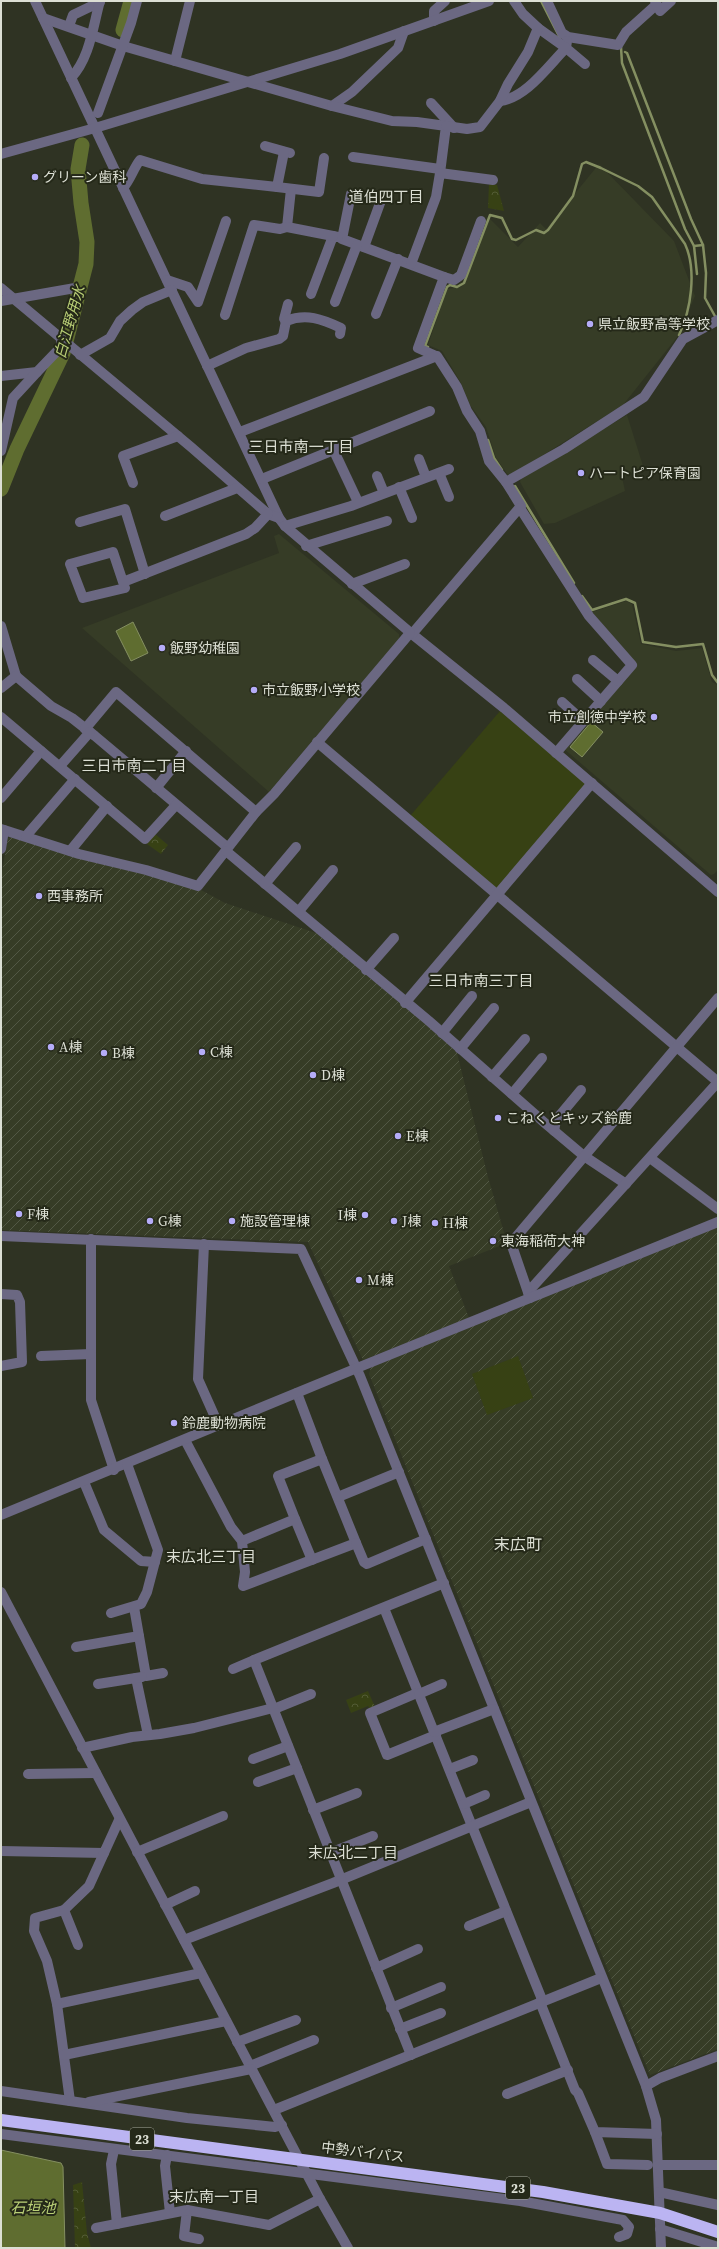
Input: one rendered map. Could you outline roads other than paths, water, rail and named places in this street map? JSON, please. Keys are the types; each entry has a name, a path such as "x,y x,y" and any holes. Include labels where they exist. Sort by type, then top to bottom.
{"highway":[{"name":"中勢バイパス","path":"1,2120 543,2192 660,2213 718,2232"}],"street":[{"path":"98,113 123,46 137,1"},
{"path":"175,61 190,1"},
{"path":"434,21 434,11 445,1"},
{"path":"2,151 95,128 252,82 340,54 488,1"},
{"path":"514,1 523,14 538,28 567,42 618,45 626,32 657,6 671,1"},
{"path":"547,1 567,42 585,64"},
{"path":"38,2 43,18 71,78 282,522"},
{"path":"69,26 73,15 100,2"},
{"path":"71,78 78,71 89,43 100,2"},
{"path":"43,18 123,46 332,106 392,121 417,122 467,129 480,127 500,101 508,84 528,52 538,28"},
{"path":"332,106 352,92 398,48 404,31"},
{"path":"500,101 511,100 531,83 567,42"},
{"path":"431,103 450,127"},
{"path":"411,264 436,197 450,127"},
{"path":"265,146 287,152 277,187"},
{"path":"353,157 493,180"},
{"path":"123,188 130,180 140,160 202,179 320,192 324,158"},
{"path":"286,227 290,189"},
{"path":"311,294 338,237 351,194"},
{"path":"335,302 383,194"},
{"path":"167,280 188,287 198,302 226,220"},
{"path":"225,315 254,225 280,229 286,227 338,237 454,280 461,275 481,221"},
{"path":"376,314 398,259"},
{"path":"444,277 418,348 436,356 457,387 467,411 480,432 489,461 506,482 521,506 520,508 589,616 632,665 556,753"},
{"path":"1,288 80,356 178,436 268,514 282,522 306,546 592,783 718,892"},
{"path":"1,301 75,288"},
{"path":"80,356 110,338 120,321 143,302 172,290"},
{"path":"207,366 246,348 280,339 283,336 286,321 284,319 288,304"},
{"path":"286,321 298,316 312,317 341,328 340,334"},
{"path":"506,482 564,449 644,397 683,339 715,322"},
{"path":"1,451 13,398 62,346 64,342"},
{"path":"240,432 436,356"},
{"path":"1,376 37,372"},
{"path":"262,479 430,411"},
{"path":"133,483 124,456 178,436"},
{"path":"334,451 358,502"},
{"path":"419,460 426,478"},
{"path":"282,522 358,502 444,471 449,497"},
{"path":"377,476 384,492"},
{"path":"399,487 412,518"},
{"path":"165,516 237,488"},
{"path":"1,849 3,829 70,851 146,870 198,886 256,812 520,508"},
{"path":"80,522 125,510 145,574"},
{"path":"123,582 246,534 255,528 268,514"},
{"path":"306,546 388,521"},
{"path":"113,552 123,582 125,588 83,598 70,564 113,552"},
{"path":"352,584 405,564"},
{"path":"1,626 16,676 51,706 87,730 156,788 265,884 405,1003 442,1032 584,1156 626,1184"},
{"path":"593,660 618,681"},
{"path":"1,688 16,676"},
{"path":"577,679 601,700"},
{"path":"60,766 116,692 256,812"},
{"path":"562,702 583,721"},
{"path":"1,717 145,839 176,805"},
{"path":"317,742 718,1082 529,1295"},
{"path":"1,798 41,751"},
{"path":"156,788 186,751"},
{"path":"26,836 75,779"},
{"path":"405,1003 499,895 592,783"},
{"path":"70,851 107,806"},
{"path":"265,884 296,847"},
{"path":"299,912 333,870"},
{"path":"366,970 394,938"},
{"path":"442,1032 472,996"},
{"path":"529,1295 511,1242 718,998"},
{"path":"460,1049 494,1008"},
{"path":"492,1077 525,1039"},
{"path":"512,1094 542,1058"},
{"path":"554,1131 556,1120 581,1090"},
{"path":"650,1158 718,1209"},
{"path":"1,1515 114,1470 529,1295 718,1222"},
{"path":"1,1236 301,1248 356,1368 399,1472 601,1978 646,2086 656,2120 661,2248"},
{"path":"91,1239 91,1400 114,1470"},
{"path":"204,1244 198,1379 219,1426"},
{"path":"1,1294 17,1295 20,1302 22,1362 1,1366"},
{"path":"41,1356 91,1354"},
{"path":"296,1393 364,1562 367,1564 426,1539"},
{"path":"185,1440 231,1526 242,1541 245,1572 243,1586 356,1543"},
{"path":"312,1560 278,1476 322,1459"},
{"path":"111,1613 141,1604 147,1592 158,1550 127,1464"},
{"path":"338,1497 399,1472"},
{"path":"84,1482 104,1530 141,1560 155,1562"},
{"path":"242,1541 295,1519"},
{"path":"233,1669 444,1584"},
{"path":"1,1592 119,1820 184,1940 320,2199 348,2248"},
{"path":"134,1607 146,1676"},
{"path":"384,1608 450,1769 568,2070 607,2164 648,2165"},
{"path":"76,1647 139,1636"},
{"path":"254,1660 410,2055"},
{"path":"98,1684 163,1673"},
{"path":"136,1678 148,1735"},
{"path":"442,1684 370,1713 387,1755 494,1709"},
{"path":"82,1748 194,1728 273,1709 311,1694"},
{"path":"253,1760 288,1746"},
{"path":"450,1769 473,1760"},
{"path":"258,1782 296,1768"},
{"path":"28,1774 96,1774"},
{"path":"313,1810 357,1792"},
{"path":"464,1804 485,1795"},
{"path":"184,1940 531,1802"},
{"path":"137,1852 223,1816"},
{"path":"70,2101 57,2004 47,1961 34,1931 35,1918 64,1910 89,1886 119,1820"},
{"path":"330,1853 373,1836"},
{"path":"1,1851 104,1854"},
{"path":"165,1905 195,1891"},
{"path":"64,1910 78,1945"},
{"path":"469,1926 506,1911"},
{"path":"376,1968 418,1949"},
{"path":"57,2004 201,1973"},
{"path":"274,2110 601,1978"},
{"path":"391,2008 441,1987"},
{"path":"400,2029 441,2013"},
{"path":"64,2055 226,2020"},
{"path":"238,2042 296,2020"},
{"path":"83,2103 251,2067 314,2040"},
{"path":"646,2086 660,2078 718,2056"},
{"path":"507,2094 568,2070"},
{"path":"1,2091 187,2118 275,2127 282,2125"},
{"path":"595,2132 657,2134"},
{"path":"1,2134 114,2150 167,2155 520,2201 602,2215 626,2222 629,2227 627,2234 620,2237"},
{"path":"114,2150 111,2164 117,2224"},
{"path":"167,2155 165,2166 170,2213"},
{"path":"658,2165 718,2165"},
{"path":"659,2192 718,2205"},
{"path":"96,2228 187,2210 269,2226 320,2199"},
{"path":"187,2210 184,2236 199,2239"},
{"path":"660,2229 718,2247"}],"water":[{"path":"133,622 148,653 131,661 116,631"},
{"path":"591,722 603,732 582,757 570,747"},
{"name":"石垣池","path":"1,2150 61,2163 63,2167 65,2248 1,2248"}],"waterway":[{"name":"白江野用水","path":"123,30 131,1"},
{"path":"541,1 560,38"},
{"path":"621,47 622,63 685,229 694,246 697,274"},
{"path":"625,52 627,53 691,219 703,245 706,273 705,298 716,318"},
{"name":"白江野用水","path":"1,489 17,449 63,353 86,264 87,242 78,169 82,145"},
{"path":"428,347 425,346 447,287 450,285 457,287 464,283 490,215 502,218 512,239 516,240 536,230 544,233 548,230 573,196 582,164 586,162 638,186 652,197 685,244 689,254 692,278 687,314 679,335"},
{"path":"694,246 703,245"},
{"path":"488,440 494,458 502,470"},
{"path":"515,486 574,583"},
{"path":"582,596 592,610 626,599 635,603 643,642 676,647 703,644 712,675 718,683"}],"place":[{"name":"グリーン歯科","path":"35,177"},
{"name":"県立飯野高等学校","path":"590,324"},
{"name":"ハートピア保育園","path":"581,473"},
{"name":"飯野幼稚園","path":"162,648"},
{"name":"市立飯野小学校","path":"254,690"},
{"name":"市立創徳中学校","path":"654,717"},
{"name":"西事務所","path":"39,896"},
{"name":"A棟","path":"51,1047"},
{"name":"C棟","path":"202,1052"},
{"name":"B棟","path":"104,1053"},
{"name":"D棟","path":"313,1075"},
{"name":"こねくとキッズ鈴鹿","path":"498,1118"},
{"name":"E棟","path":"398,1136"},
{"name":"F棟","path":"19,1214"},
{"name":"I棟","path":"365,1215"},
{"name":"G棟","path":"150,1221"},
{"name":"施設管理棟","path":"232,1221"},
{"name":"J棟","path":"394,1221"},
{"name":"H棟","path":"435,1223"},
{"name":"東海稲荷大神","path":"493,1241"},
{"name":"M棟","path":"359,1280"},
{"name":"鈴鹿動物病院","path":"174,1423"}],"district":[{"name":"道伯四丁目","path":"386,197"},
{"name":"三日市南一丁目","path":"301,447"},
{"name":"三日市南二丁目","path":"134,766"},
{"name":"三日市南三丁目","path":"481,981"},
{"name":"末広町","path":"518,1544"},
{"name":"末広北三丁目","path":"211,1557"},
{"name":"末広北二丁目","path":"353,1853"},
{"name":"末広南一丁目","path":"214,2197"}]}
